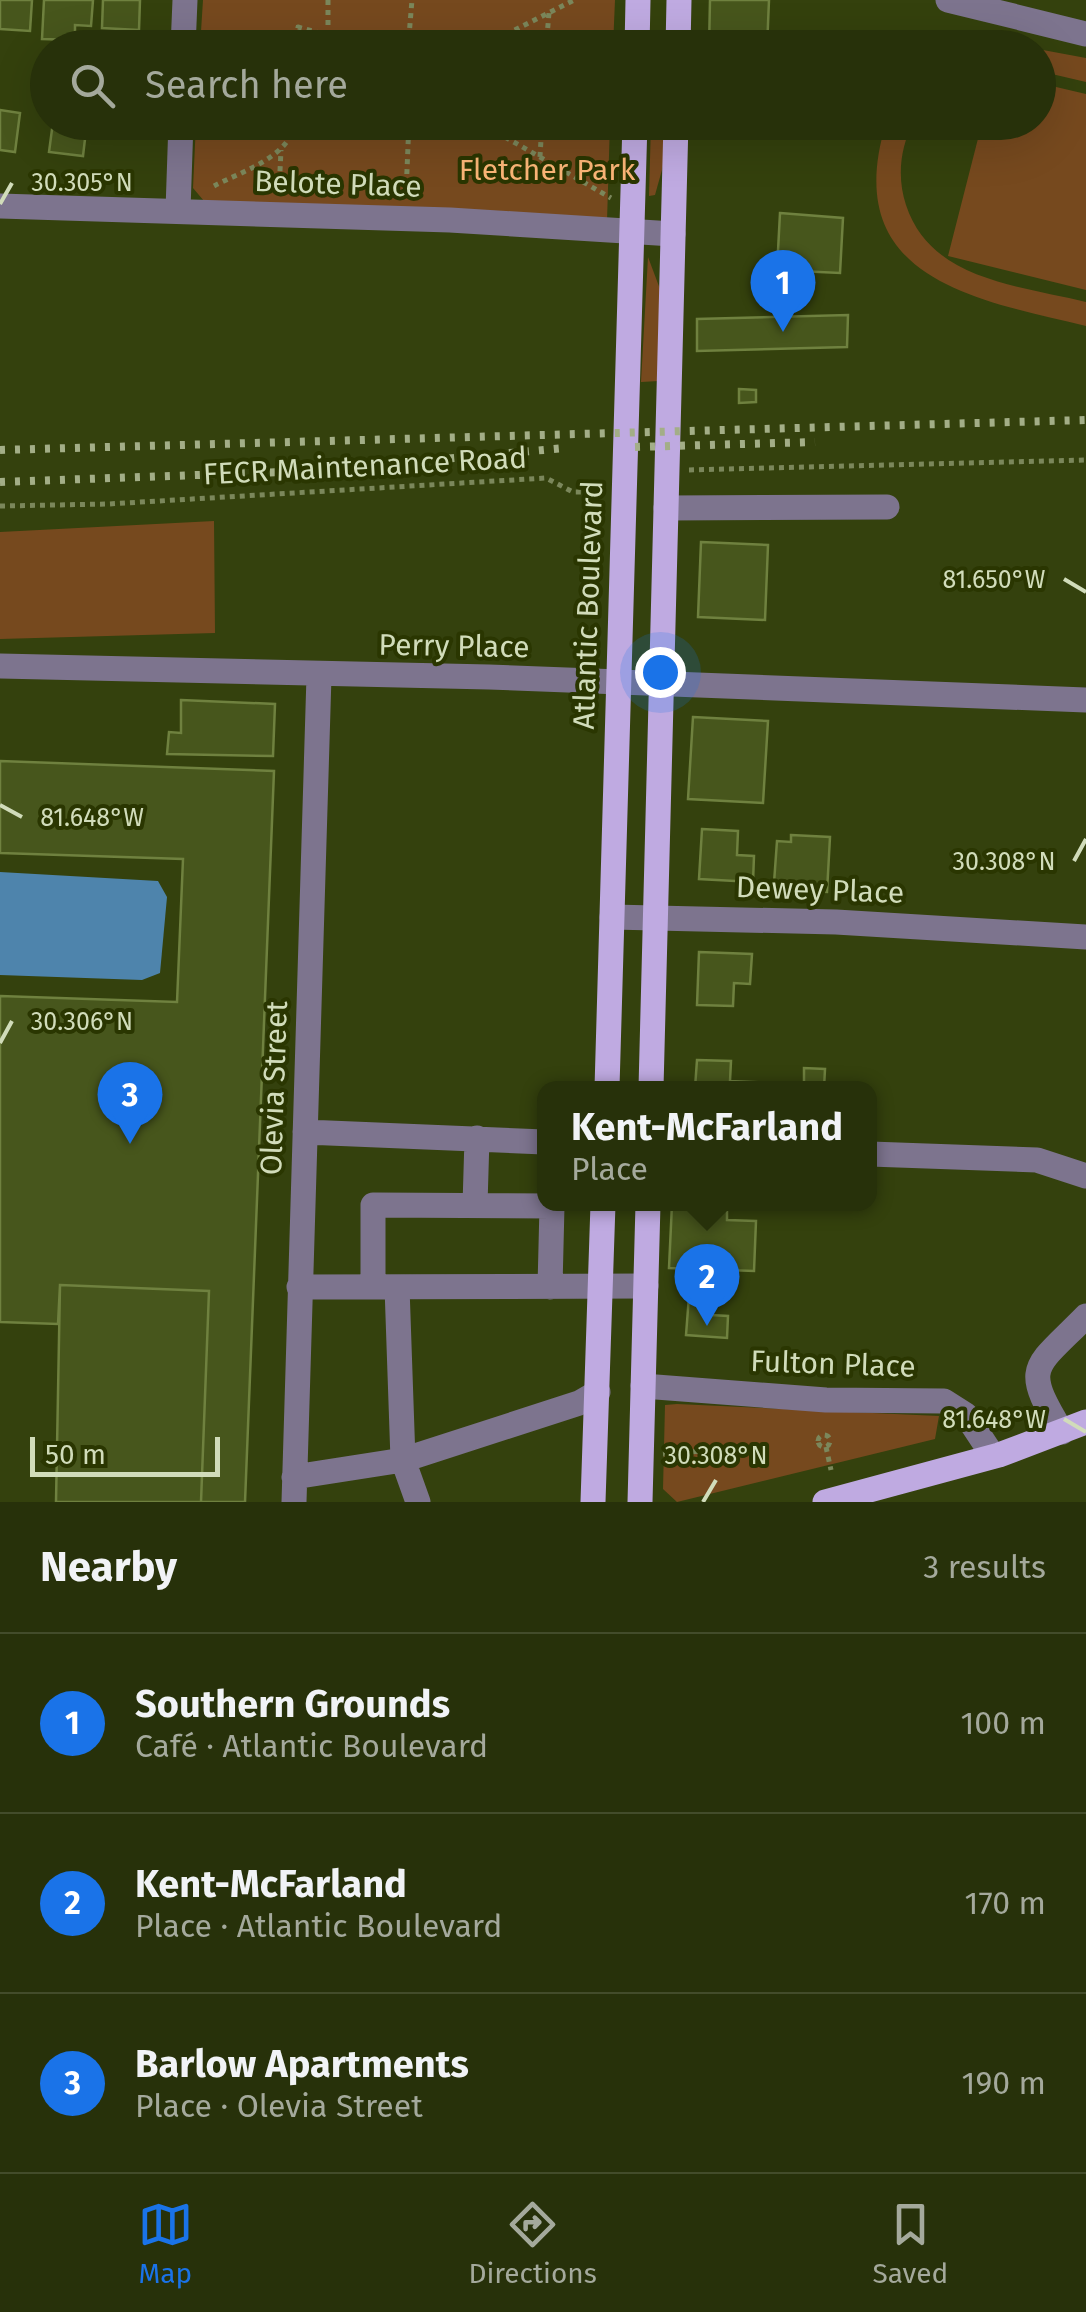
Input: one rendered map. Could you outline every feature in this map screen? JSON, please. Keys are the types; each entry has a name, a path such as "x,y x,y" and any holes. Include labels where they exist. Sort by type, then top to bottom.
{"main road":[{"path":"637,30 638,0"},
{"path":"678,30 679,0"},
{"name":"Atlantic Boulevard","path":"606,1081 635,140"},
{"path":"651,1081 676,140"},
{"path":"594,1502 603,1211"},
{"path":"640,1502 648,1211"},
{"path":"825,1502 993,1456 1074,1427"}],"street":[{"path":"184,30 185,0"},
{"path":"948,0 1086,34"},
{"path":"181,140 182,211"},
{"name":"Belote Place","path":"0,206 405,219 673,234"},
{"path":"666,508 887,507"},
{"name":"Perry Place","path":"0,666 662,683 1086,700"},
{"name":"Olevia Street","path":"294,1490 320,676"},
{"name":"Dewey Place","path":"612,917 875,924 1086,937"},
{"path":"305,1132 537,1142"},
{"path":"475,1206 478,1138"},
{"path":"877,1154 1037,1160 1086,1176"},
{"path":"418,1502 403,1460 373,1205 537,1206"},
{"path":"550,1287 552,1211"},
{"path":"299,1287 646,1286"},
{"path":"1074,1427 1035,1388 1036,1378 1044,1359 1086,1316"},
{"name":"Fulton Place","path":"644,1386 826,1400 944,1401 966,1415 993,1456"},
{"path":"294,1490 403,1460 579,1403 598,1392"}],"path":[{"path":"328,0 328,30"},
{"path":"410,30 412,0"},
{"path":"514,30 574,0"},
{"path":"548,30 549,12"},
{"path":"182,211 200,194 281,150 289,140"},
{"path":"405,219 408,140"},
{"path":"510,140 614,200"},
{"path":"540,157 541,140"},
{"path":"278,214 281,150"},
{"path":"667,476 690,470 1086,460"},
{"name":"FECR Maintenance Road","path":"0,506 108,504 507,479 546,478 573,492 624,488"},
{"path":"826,1447 831,1470"},
{"path":"660,1454 740,1448"}],"green space":[{"path":"203,0 615,0 614,30 201,30"},
{"path":"1056,52 1086,58 1086,82 1056,75"},
{"path":"1056,87 1086,94 1086,290 948,256 978,140 1056,140"},
{"name":"Fletcher Park","path":"195,140 609,140 607,221 204,201 193,188"},
{"path":"651,140 665,140 665,159 655,195 649,196"},
{"path":"883,140 906,140 901,163 903,195 918,230 935,250 980,276 1086,302 1086,326 1000,305 961,291 926,272 899,248 882,216 876,175"},
{"path":"648,257 660,289 659,381 641,382"},
{"path":"214,521 215,633 0,639 0,532"},
{"path":"665,1405 939,1416 935,1439 677,1502 663,1489"}],"water":[{"path":"0,872 158,881 167,897 160,973 142,980 0,975"}],"building":[{"path":"0,0 32,0 30,31 0,29"},
{"path":"44,0 93,0 91,26 42,30"},
{"path":"103,0 140,0 139,30 102,28"},
{"path":"710,0 769,0 768,30 709,30"},
{"path":"0,110 20,113 15,152 0,150"},
{"path":"51,140 85,140 83,156 49,152"},
{"path":"780,213 843,218 840,273 777,270"},
{"path":"848,315 847,347 697,351 697,319"},
{"path":"739,389 756,390 756,402 739,403"},
{"path":"701,542 768,545 765,620 698,617"},
{"path":"181,700 275,704 273,756 167,754 169,732 181,733"},
{"path":"693,717 768,721 763,803 688,799"},
{"path":"0,761 274,771 245,1502 201,1502 209,1291 60,1285 58,1324 0,1322 0,996 177,1002 183,859 0,853"},
{"path":"702,829 738,831 737,855 754,856 753,882 699,879"},
{"path":"791,835 830,837 827,892 789,890 789,884 774,883 777,841 791,842"},
{"path":"699,952 752,954 750,984 734,983 733,1006 697,1005"},
{"path":"697,1060 731,1061 730,1081 696,1081"},
{"path":"804,1068 825,1069 824,1081 804,1081"},
{"path":"672,1211 727,1211 727,1220 756,1221 754,1271 669,1268"},
{"path":"60,1285 209,1291 201,1502 56,1502"},
{"path":"689,1296 713,1297 711,1315 728,1316 727,1338 686,1335"}],"railway":[{"path":"0,450 1086,420"},
{"path":"635,447 815,442"},
{"path":"0,482 311,471 565,448"}],"place":[{"name":"Southern Grounds","path":"783,332"},
{"name":"Barlow Apartments","path":"130,1144"},
{"name":"Kent-McFarland","path":"707,1326"}]}
